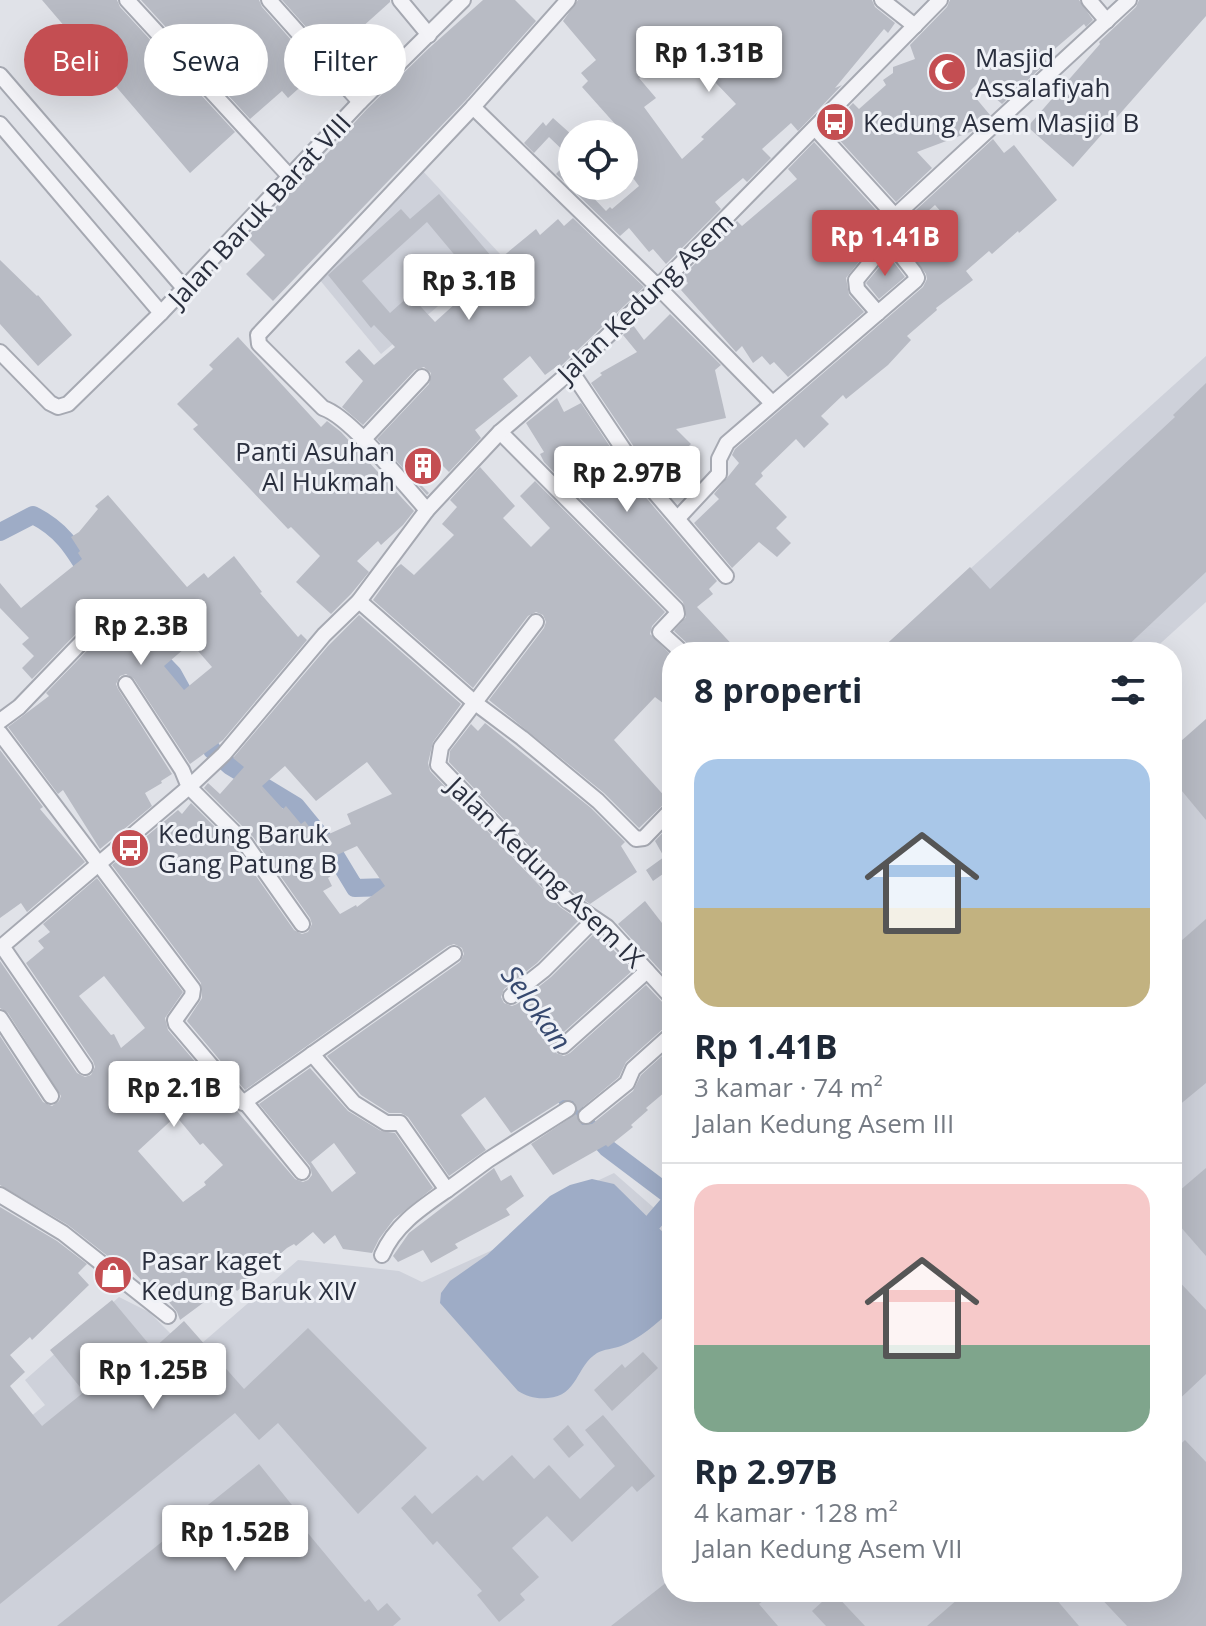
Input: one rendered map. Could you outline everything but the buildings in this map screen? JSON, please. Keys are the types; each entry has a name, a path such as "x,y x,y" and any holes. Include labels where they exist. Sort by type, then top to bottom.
{"street":[{"path":"127,0 291,178"},
{"path":"269,0 360,102"},
{"path":"400,0 429,35"},
{"name":"Jalan Baruk Barat VIII","path":"0,352 50,403 58,407 68,404 161,313 360,102 463,0"},
{"path":"427,510 363,440 332,411 323,408 259,344 258,335 473,107 568,0"},
{"path":"882,0 915,26"},
{"name":"Jalan Kedung Asem","path":"1,947 221,757 324,635 359,601 427,510 500,432 571,371 658,287 940,0"},
{"path":"1089,0 1107,21"},
{"path":"878,313 857,289 856,280 889,240 895,216 1129,0"},
{"path":"0,75 184,288"},
{"path":"473,107 771,402"},
{"path":"0,124 161,313"},
{"path":"815,128 895,216"},
{"path":"678,518 719,474 719,459 727,443 917,278 889,240"},
{"path":"571,371 644,480 726,576"},
{"path":"363,440 422,377"},
{"path":"500,432 676,609 677,614 660,632 671,642"},
{"path":"359,601 474,702 598,801 636,839 644,838 662,819"},
{"path":"0,721 19,707 101,622"},
{"path":"474,702 536,622"},
{"path":"126,684 182,770 189,787 245,843 302,924"},
{"name":"Jalan Kedung Asem IX","path":"474,702 441,747 438,765 567,900 604,924 662,987"},
{"path":"0,733 193,989 192,996 175,1020 176,1024 302,1172"},
{"path":"511,996 544,970 594,920"},
{"path":"1,947 85,1067"},
{"path":"246,1103 454,954"},
{"path":"563,1046 647,971"},
{"path":"0,1018 51,1096"},
{"path":"586,1116 627,1083 633,1069 662,1043"},
{"path":"312,1054 354,1103 386,1123 400,1123 447,1190"},
{"path":"382,1255 386,1244 413,1213 568,1109"},
{"path":"0,1195 63,1233 168,1316"}],"shaded area":[{"path":"421,169 500,254 381,354 319,279"},
{"path":"1206,356 1206,602 1162,642 889,642"},
{"path":"1206,732 1206,1626 0,1626 0,1441 45,1405 25,1380 119,1297 149,1312 187,1350 201,1344 298,1260 399,1271 422,1282 508,1243 550,1203 614,1173 662,1213 662,1602 1182,1602 1182,753"}],"water":[{"path":"592,1179 614,1184 662,1231 662,1318 635,1339 597,1353 565,1392 548,1398 532,1397 518,1391 440,1303 441,1293 450,1281 487,1255 550,1196 570,1185"}],"waterway":[{"name":"Selokan","path":"0,532 33,515 61,535 93,581"},
{"name":"Selokan","path":"150,650 173,674 189,703"},
{"name":"Selokan","path":"200,726 212,750 230,766 296,806 332,850 355,888 389,887 403,900"},
{"name":"Selokan","path":"555,1081 577,1114 607,1148 662,1189"},
{"name":"Selokan","path":"653,1222 662,1212"}],"place":[{"name":"Masjid Assalafiyah","path":"947,72"},
{"name":"Kedung Asem Masjid B","path":"835,122"},
{"name":"Panti Asuhan Al Hukmah","path":"423,466"},
{"name":"Kedung Baruk Gang Patung B","path":"130,848"},
{"name":"Pasar kaget Kedung Baruk XIV","path":"113,1275"}]}
